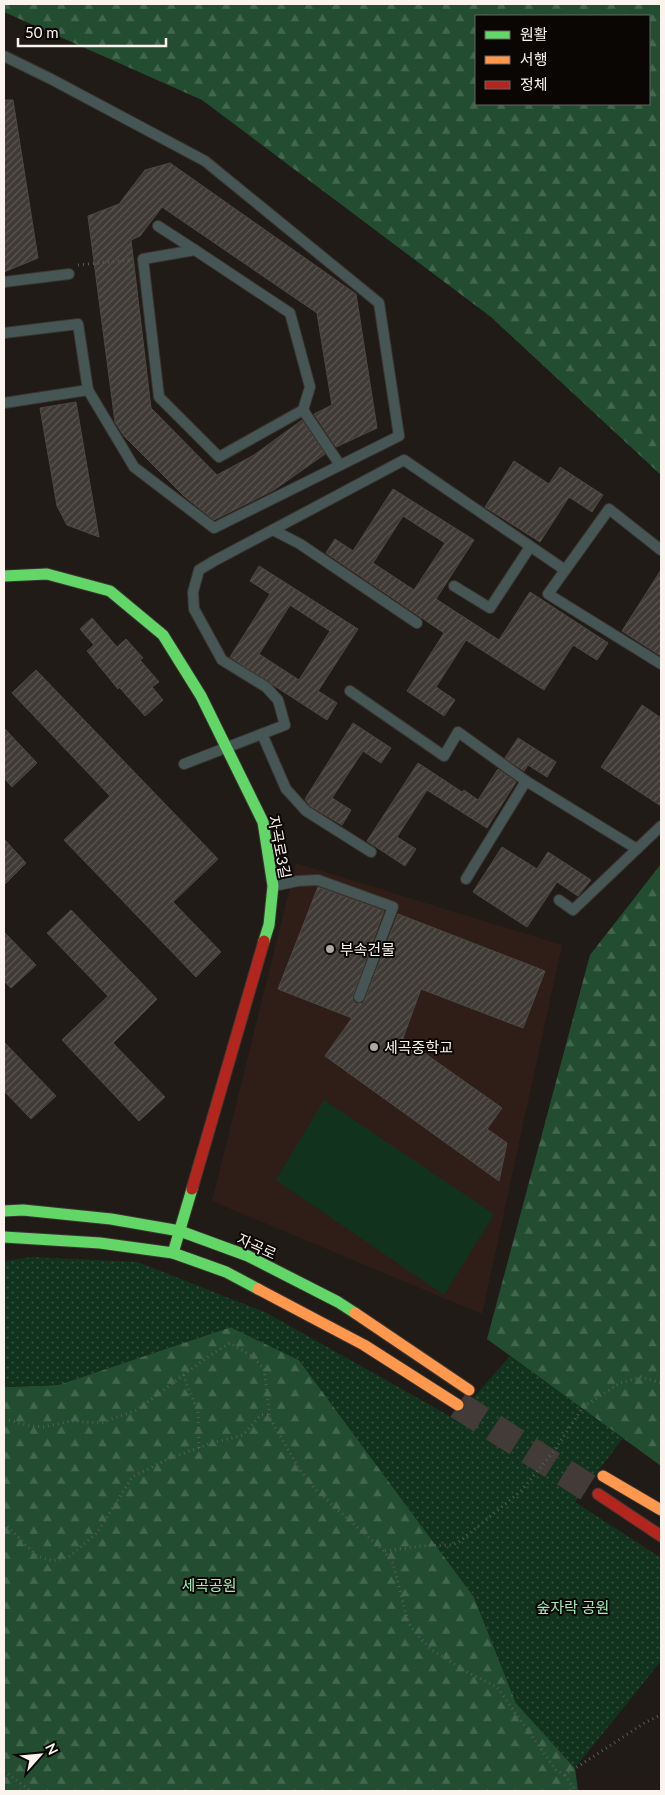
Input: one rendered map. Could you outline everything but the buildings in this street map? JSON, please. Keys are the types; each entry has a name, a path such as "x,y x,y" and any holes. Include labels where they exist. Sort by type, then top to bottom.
{"main road":[{"name":"자곡로3길","path":"4,576 47,574 110,591 163,635 200,696 263,822 273,886 269,925 173,1253"},
{"name":"자곡로","path":"4,1211 24,1210 111,1219 180,1231 248,1256 338,1302 468,1390"},
{"path":"4,1237 100,1242 173,1253 235,1277 364,1346 458,1405"},
{"path":"603,1476 661,1510"},
{"path":"598,1494 661,1536"}],"lane":[{"path":"4,56 205,161 379,303 399,436 214,528 134,467 88,390 78,324 4,334"},
{"path":"158,226 195,250 290,313 310,387 303,410 219,457 159,397 143,260 195,250"},
{"path":"4,282 70,270"},
{"path":"4,403 88,390"},
{"path":"303,410 340,465"},
{"path":"184,764 285,725 278,700 266,687 222,660 194,609 193,592 199,570 404,460 565,570"},
{"path":"661,550 609,509 548,594 661,664"},
{"path":"273,530 300,544 417,623"},
{"path":"454,586 490,608 530,547"},
{"path":"350,691 444,756 458,732 526,781 637,850"},
{"path":"262,734 286,788 306,811 371,852"},
{"path":"466,879 526,781"},
{"path":"559,900 573,910 661,826"},
{"path":"273,886 298,881 318,880 393,907 359,997"}],"path":[{"path":"70,270 133,260"},
{"path":"4,1419 31,1426 44,1427 71,1421 101,1423 137,1410 230,1343 253,1357 264,1369 270,1418 298,1467 317,1491 384,1551 393,1563 408,1622 417,1635 432,1650 467,1672 497,1687 556,1770 565,1775 576,1791"},
{"path":"183,1376 198,1411 199,1448"},
{"path":"384,1551 421,1546 452,1545 459,1542 521,1491 554,1451 583,1407 620,1383 641,1377 661,1383"},
{"path":"4,1524 37,1556 52,1561 69,1557 97,1533 132,1476 168,1459 243,1435 261,1415 269,1414"},
{"path":"565,1775 646,1722 661,1715"},
{"path":"4,1771 31,1791"}],"shaded area":[{"path":"296,863 562,945 482,1314 212,1201"}],"green space":[{"path":"4,4 661,4 661,475 491,317 202,100 4,12"},
{"path":"661,864 661,1466 487,1339 590,955"},
{"path":"324,1100 494,1214 444,1295 276,1180"},
{"name":"숲자락 공원","path":"31,1257 138,1262 267,1313 455,1419 510,1356 623,1438 575,1502 661,1558 661,1661 575,1768 516,1703 474,1597 299,1360 230,1327 58,1385 4,1387 4,1261"},
{"name":"세곡공원","path":"231,1327 299,1360 474,1597 516,1703 575,1768 578,1791 4,1791 4,1387 58,1385"}],"tunnel":[{"path":"458,1405 598,1494"}],"traffic: fast":[{"path":"4,576 47,574 110,591 163,635 201,696 263,822 273,886 269,925 264,941"},
{"path":"173,1253 192,1189"},
{"path":"4,1211 23,1210 111,1219 180,1231 248,1256 338,1302 355,1313"},
{"path":"4,1237 100,1243 173,1253 226,1272 258,1289"}],"traffic: slow":[{"path":"258,1289 364,1345 458,1405"},
{"path":"355,1313 469,1390"},
{"path":"603,1476 661,1510"}],"traffic: jam":[{"path":"192,1189 264,941"},
{"path":"598,1494 661,1536"}],"place":[{"name":"부속건물","path":"330,949"},
{"name":"세곡중학교","path":"374,1047"}]}
